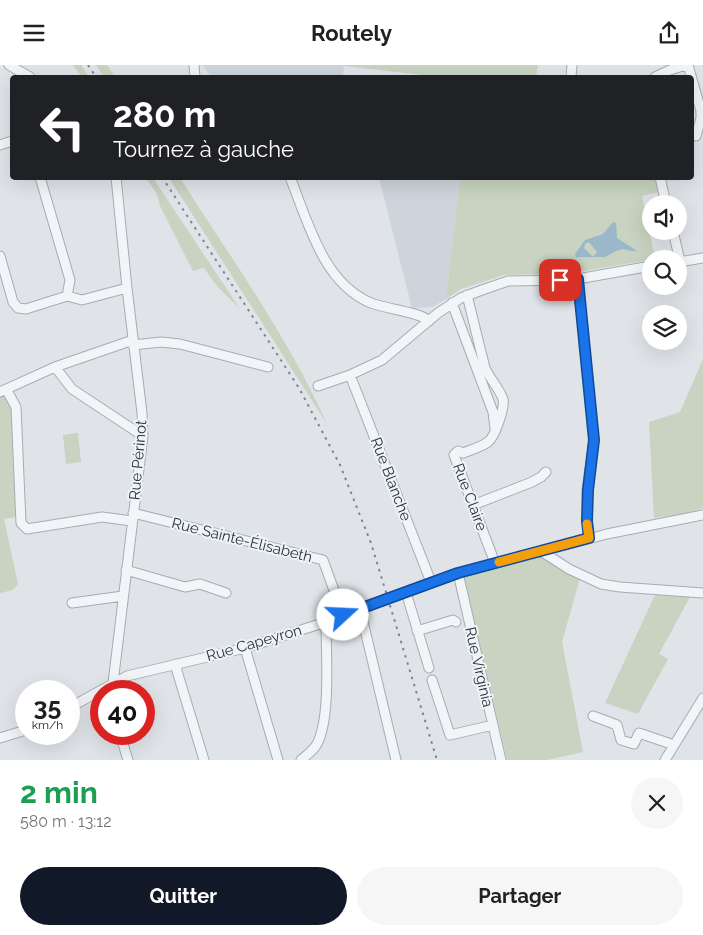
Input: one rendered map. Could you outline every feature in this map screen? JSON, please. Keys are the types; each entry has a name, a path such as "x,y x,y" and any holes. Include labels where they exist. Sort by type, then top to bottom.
{"street":[{"path":"9,65 26,75"},
{"path":"659,75 687,65"},
{"path":"694,80 700,92 701,118 697,136"},
{"path":"41,180 70,280 67,296"},
{"name":"Rue Périnot","path":"109,680 123,596 142,436 142,413 116,180"},
{"path":"291,180 328,266 348,289 370,303 424,316 429,321"},
{"path":"661,180 664,195"},
{"path":"0,256 13,302 18,308 26,309 67,296 82,300 127,288"},
{"path":"687,261 703,258"},
{"path":"318,386 350,375 382,360 452,303 467,295 508,281 578,279 642,268"},
{"path":"578,279 594,440 588,490 587,521 589,538"},
{"name":"Rue Claire","path":"467,295 481,369 493,412 495,428"},
{"name":"Rue Claire","path":"452,303 481,369 500,392 504,405 493,437 487,443 463,453 458,451 454,455 495,563"},
{"path":"132,517 102,517 27,529 22,523 16,407 3,390 56,367 133,343 160,342 180,344 268,367"},
{"path":"56,367 72,389 142,436"},
{"name":"Rue Blanche","path":"350,375 431,582"},
{"path":"473,505 532,482 546,472"},
{"name":"Rue Capeyron","path":"122,680 134,674 245,648 458,573 589,538 703,515"},
{"name":"Rue Sainte-Élisabeth","path":"132,517 323,560 343,615"},
{"path":"541,551 569,569 602,584 703,593"},
{"path":"126,570 185,587 200,584 226,593"},
{"name":"Rue Virginia","path":"458,573 501,760"},
{"path":"72,603 123,596"},
{"path":"408,599 429,668"},
{"path":"360,609 396,760"},
{"path":"417,631 438,625 444,627 454,625 456,622 469,620"},
{"path":"301,760 316,745 323,722 326,705 326,621"},
{"path":"245,648 278,760"},
{"path":"176,664 204,760"},
{"path":"432,680 450,735 493,725"},
{"path":"665,760 703,698"},
{"path":"593,717 617,725 621,740 634,744 639,733 674,745"},
{"path":"0,738 15,733"},
{"path":"123,745 128,760"}],"shaded area":[{"path":"203,65 344,65 343,75 210,75"},
{"path":"380,180 460,180 446,299 432,307 412,308"}],"green space":[{"path":"73,65 81,65 88,75 80,75"},
{"path":"96,65 107,65 114,75 103,75"},
{"path":"538,65 536,75 423,75 344,66"},
{"path":"147,180 154,180 240,309 216,285 204,268 193,271 160,206 157,194"},
{"path":"170,180 181,180 239,268 295,360 327,424"},
{"path":"460,180 657,180 660,192 642,195 642,240 651,240 653,250 642,250 642,261 572,273 504,275 461,289 446,299"},
{"path":"703,359 703,508 697,510 698,512 654,518 649,422 680,412"},
{"path":"0,395 6,396 13,408 17,517 4,519 18,584 13,590 0,593"},
{"path":"78,433 81,462 66,464 63,435"},
{"path":"540,556 580,578 562,642 583,752 547,760 507,760 464,576"},
{"path":"655,595 690,597 659,654 668,659 638,714 605,703"}],"water":[{"path":"613,222 616,223 617,238 637,251 623,249 605,257 576,257 575,254 585,240 603,234","holes":["589,242 597,252 594,256 591,255 584,248 585,244"]}],"railway":[{"path":"88,65 95,75"},
{"path":"164,180 299,388 340,465 371,543 437,760"}],"slow traffic":[{"path":"499,562 589,538 587,524"}],"route":[{"path":"343,615 458,573 589,538 587,521 588,490 594,440 578,279 560,280"}]}
